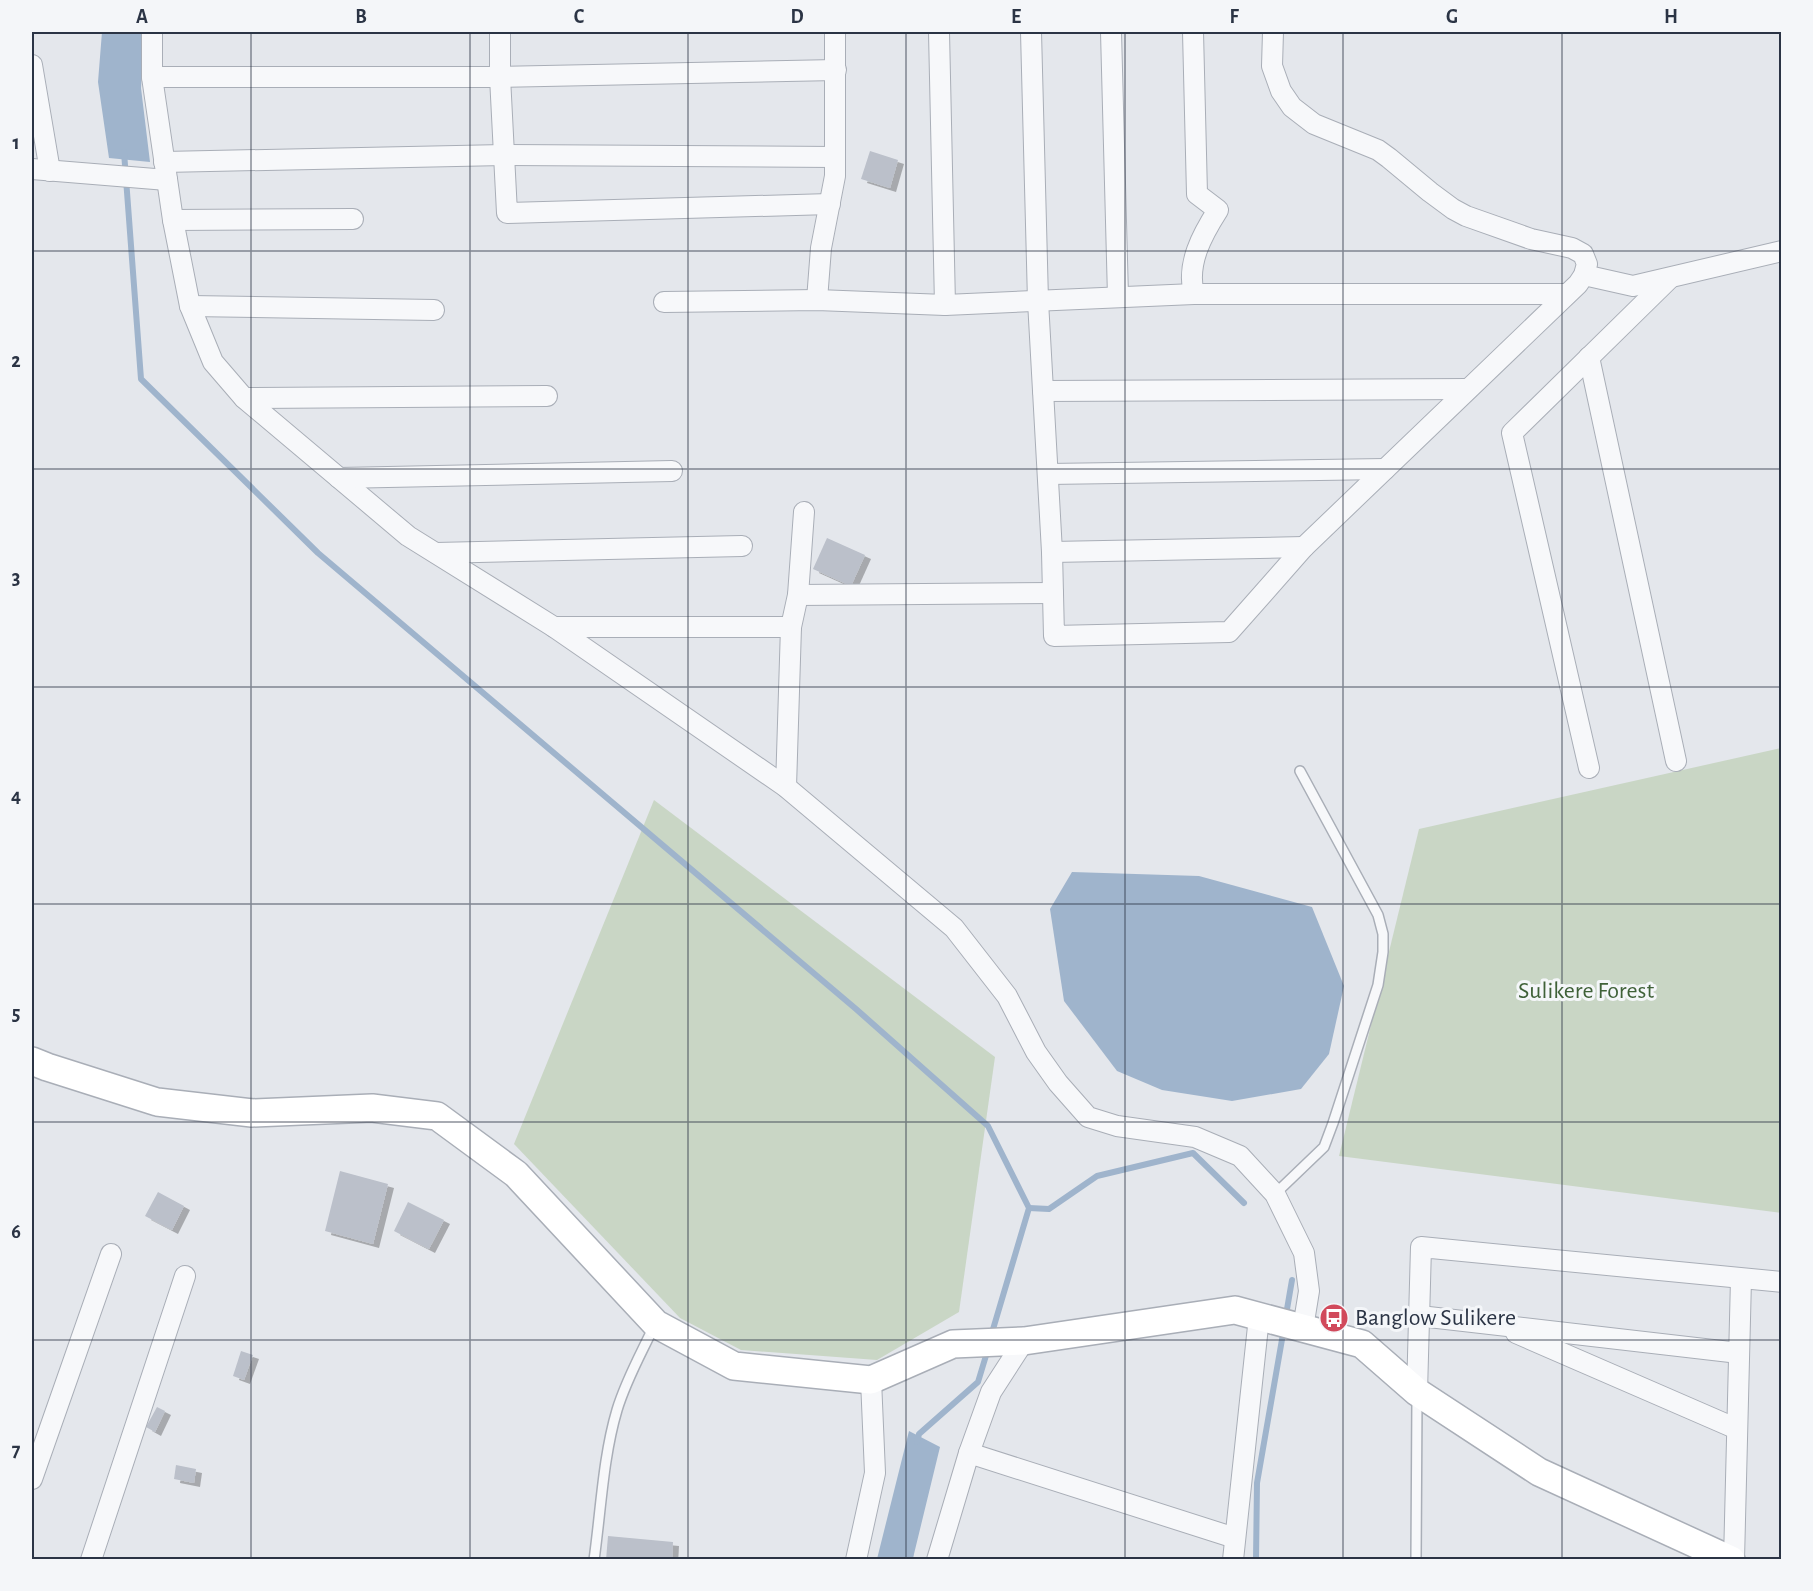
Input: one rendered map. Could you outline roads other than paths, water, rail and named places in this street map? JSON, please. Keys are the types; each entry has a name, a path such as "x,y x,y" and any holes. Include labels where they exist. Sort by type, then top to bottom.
{"main road":[{"path":"32,1061 157,1102 252,1113 372,1108 437,1116 516,1174 656,1324 734,1365 871,1380 953,1344 1024,1341 1235,1310 1362,1344 1417,1392 1539,1472 1732,1560"}],"street":[{"path":"152,32 152,77 173,220 190,306 213,362 244,398 408,536 554,627 786,787 954,928 1007,996 1036,1052 1058,1083 1088,1117 1117,1126 1195,1137 1240,1156 1275,1194 1305,1253 1309,1291 1303,1328"},
{"path":"500,32 507,213 830,204"},
{"path":"817,300 821,248 835,176 835,32"},
{"path":"939,32 945,305"},
{"path":"1031,32 1038,301 1052,552 1054,636 1229,632 1304,547 1584,275 1587,264 1583,254 1572,248 1497,228 1460,213 1389,158 1370,147 1314,124 1292,107 1281,91 1272,66 1272,32"},
{"path":"1111,32 1118,297"},
{"path":"1193,32 1197,194 1218,210 1202,236 1195,257 1191,281 1194,294"},
{"path":"32,65 41,170 84,173 166,171 504,155 835,157"},
{"path":"152,77 500,77 836,70"},
{"path":"173,220 353,219"},
{"path":"1584,275 1633,286 1782,251"},
{"path":"1589,768 1512,433 1670,278"},
{"path":"664,302 817,300 945,305 1194,294 1567,294"},
{"path":"190,306 434,310"},
{"path":"1589,357 1676,760"},
{"path":"1043,391 1468,389"},
{"path":"244,398 547,396"},
{"path":"1048,474 1385,469"},
{"path":"339,478 672,471"},
{"path":"786,787 791,627 798,596 804,512"},
{"path":"436,553 742,546"},
{"path":"1052,552 1304,547"},
{"path":"798,596 1053,593"},
{"path":"554,627 791,627"},
{"path":"1417,1392 1421,1247 1782,1282"},
{"path":"32,1479 111,1254"},
{"path":"91,1560 185,1276"},
{"path":"1732,1560 1741,1279"},
{"path":"1420,1316 1738,1353"},
{"path":"1233,1560 1259,1317"},
{"path":"1497,1325 1737,1429"},
{"path":"937,1560 969,1453 991,1392 1024,1341"},
{"path":"856,1560 875,1473 871,1380"},
{"path":"969,1453 1235,1538"}],"lane":[{"path":"1275,1194 1323,1147 1334,1123 1378,985 1383,952 1383,934 1378,915 1300,771"},
{"path":"594,1560 609,1445 617,1412 627,1382 656,1324"},
{"path":"1416,1560 1417,1392"}],"water":[{"path":"102,32 144,32 141,88 150,162 109,158 98,82"},
{"path":"1072,872 1199,876 1312,907 1344,986 1329,1054 1301,1089 1232,1101 1162,1090 1117,1071 1064,1001 1050,909"},
{"path":"909,1431 940,1447 913,1559 877,1559"}],"waterway":[{"path":"124,152 141,379 318,553 856,1009 988,1126 1029,1208 991,1336"},
{"path":"1029,1208 1049,1209 1097,1176 1193,1153 1244,1203"},
{"path":"1286,1315 1292,1280"},
{"path":"1256,1560 1257,1483 1284,1328"},
{"path":"917,1442 919,1434 978,1382 988,1349"}],"place":[{"name":"Banglow Sulikere","path":"1334,1318"}],"park label":[{"name":"Sulikere Forest","path":"1586,991"}]}
